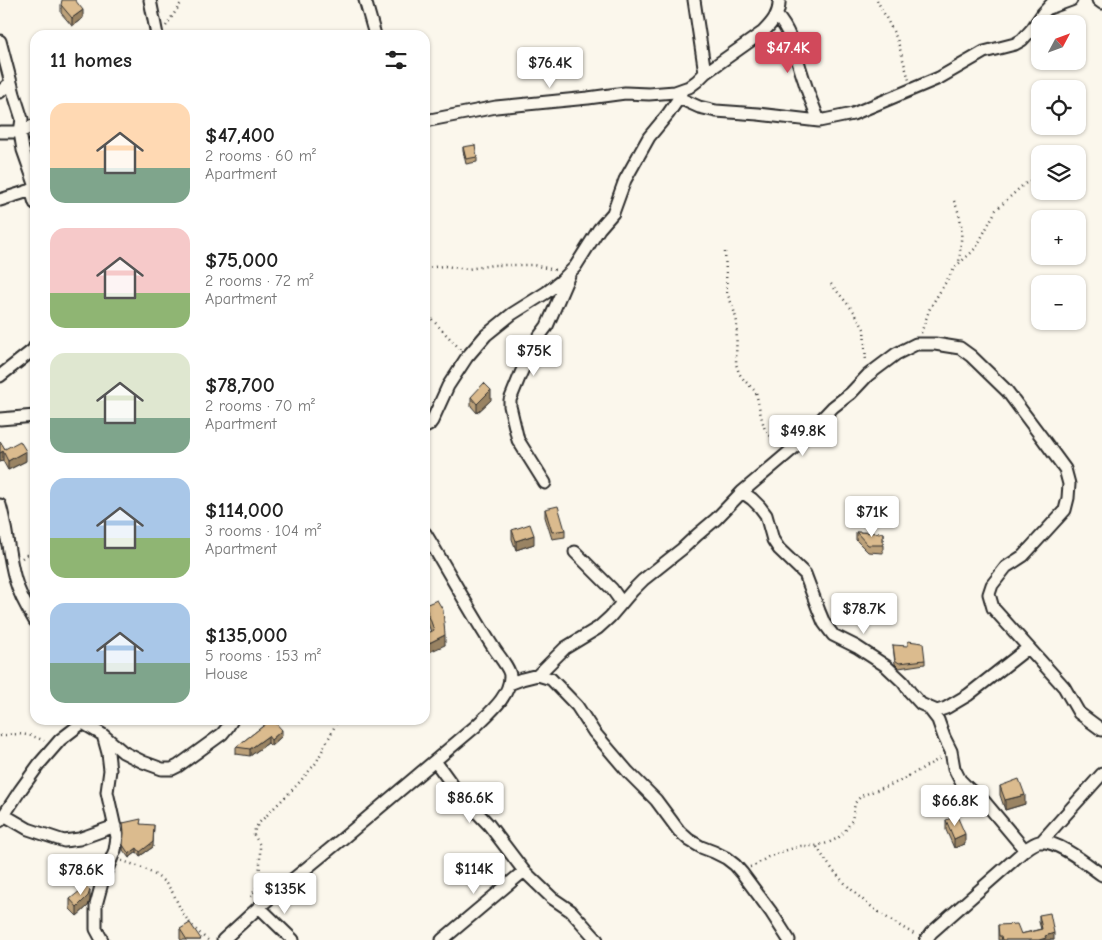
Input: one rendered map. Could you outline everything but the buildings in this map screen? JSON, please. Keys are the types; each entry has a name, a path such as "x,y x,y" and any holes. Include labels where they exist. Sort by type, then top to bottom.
{"street":[{"path":"150,0 159,30"},
{"path":"365,0 374,30"},
{"path":"694,0 705,72"},
{"path":"430,424 448,386 467,357 486,334 512,314 547,292 575,268 598,229 612,213 625,180 649,136 668,114 681,94 697,82 705,72 763,32 777,16 778,0"},
{"path":"430,120 496,107 625,93 675,92 699,107 716,112 758,114 819,121 853,114 939,78 984,52 1015,44 1022,40 1032,29 1050,3 1071,0"},
{"path":"1098,0 1102,3"},
{"path":"777,16 792,39 803,80 819,121"},
{"path":"0,41 22,119 20,132 30,174"},
{"path":"0,92 11,82"},
{"path":"0,132 20,132 30,127"},
{"path":"0,200 30,189"},
{"path":"545,483 518,440 510,400 535,342 547,326 554,312 570,273"},
{"path":"509,684 538,675 566,648 598,628 643,580 716,519 742,492 795,447 833,407 851,393 868,375 896,354 916,344 935,344 960,348 971,356 1007,391 1065,469 1069,484 1065,510 1023,556 1006,567 992,585 989,594 993,608 1064,687 1079,713 1102,730"},
{"path":"0,376 30,352"},
{"path":"0,419 30,416"},
{"path":"742,492 760,507 766,515 773,540 779,549 804,574 821,617 832,635 857,647 886,666 903,682 921,704 937,711 946,708 968,695 1028,648"},
{"path":"0,505 5,522 15,579 30,613"},
{"path":"223,940 259,907 436,762 476,726 505,694 509,684 510,673 482,630 430,542"},
{"path":"575,552 612,588 622,603"},
{"path":"538,675 551,679 577,706 594,732 628,772 656,800 679,831 700,848 726,858 740,870 771,912 788,940"},
{"path":"928,707 938,720 951,753 954,768 960,780 984,801 1025,850"},
{"path":"80,725 60,740 40,763 2,818 64,841 79,839 115,826"},
{"path":"90,725 123,752 162,769 172,769 222,734 230,725"},
{"path":"102,735 108,753 110,770 107,792 117,837 96,905 96,929 102,940"},
{"path":"436,762 456,790 489,825 524,871 552,898 571,911 597,940"},
{"path":"1040,842 1102,774"},
{"path":"930,938 1025,850 1035,843 1054,844 1102,875"},
{"path":"442,940 524,871"},
{"path":"259,907 293,940"}],"path":[{"path":"161,30 183,0"},
{"path":"877,0 897,39 912,90"},
{"path":"916,344 930,308 959,264 977,246 996,210 1023,185 1031,180"},
{"path":"954,201 960,214 962,225 959,264"},
{"path":"726,252 726,293 733,307 736,322 736,364 744,380 756,392 760,416 765,430 787,454"},
{"path":"430,267 444,266 468,269 492,265 533,266 570,273"},
{"path":"832,284 855,313 864,329 868,375"},
{"path":"430,317 467,357"},
{"path":"12,563 30,553"},
{"path":"243,922 251,897 257,886 260,866 260,845 254,835 255,829 316,763 335,725"},
{"path":"0,736 23,734 36,736 54,747"},
{"path":"740,870 754,866 768,857 787,850 801,846 817,846 838,838 852,820 855,803 861,796 906,778 951,753"},
{"path":"817,846 834,872 865,902 900,926 930,938"},
{"path":"111,859 145,869 163,882 171,890 185,916 201,935 208,940"}]}
